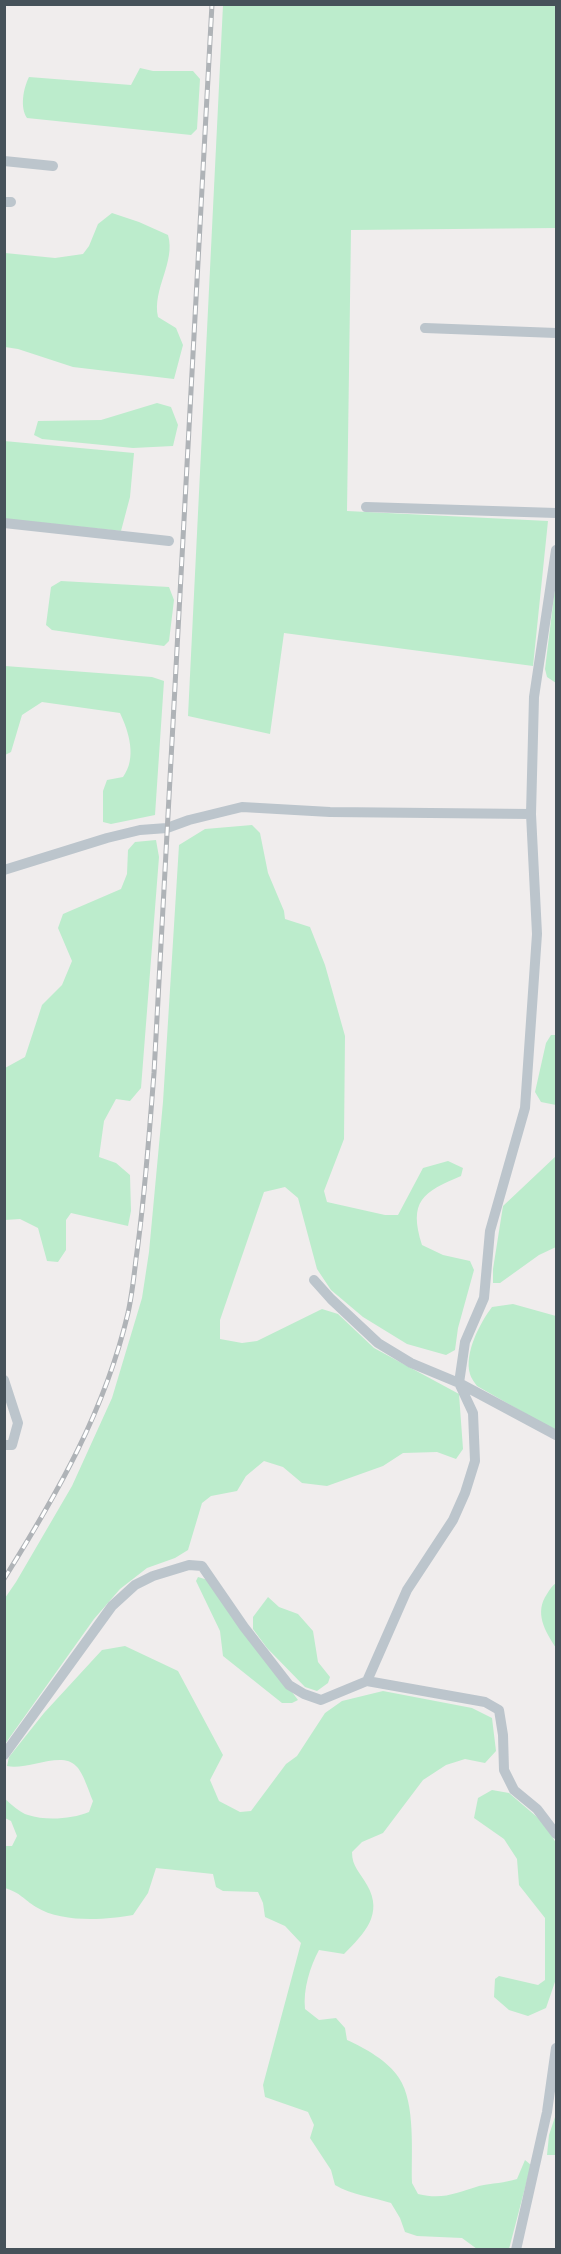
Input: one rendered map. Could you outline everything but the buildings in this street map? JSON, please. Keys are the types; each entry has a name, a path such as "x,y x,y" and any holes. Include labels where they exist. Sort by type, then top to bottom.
{"street":[{"path":"4,161 53,166"},
{"path":"425,327 556,333"},
{"path":"366,507 556,513"},
{"path":"4,523 169,541"},
{"path":"367,1681 407,1590 453,1520 476,1461 473,1413 459,1383 465,1342 484,1298 490,1231 525,1108 537,934 531,814 534,697 556,550"},
{"path":"4,870 107,838 140,830 167,828 242,807 330,812 531,814"},
{"path":"314,1280 378,1343 411,1363 459,1383 556,1435"},
{"path":"4,1380 18,1423 12,1445 4,1445"},
{"path":"4,1755 112,1606 135,1585 153,1576 189,1565 202,1566 289,1685 304,1694 321,1700 367,1681 485,1702 499,1710 503,1735 504,1770 514,1790 537,1809 556,1834"},
{"path":"516,2250 547,2112 556,2048"}],"green space":[{"path":"223,5 556,5 556,228 351,230 347,511 548,521 533,666 284,633 270,734 188,716"},
{"path":"140,68 153,71 193,71 200,79 197,129 191,135 27,118 25,114 23,98 29,77 131,85"},
{"path":"112,213 168,235 169,255 157,307 158,317 176,328 183,345 174,379 73,367 5,347 5,253 55,258 83,254 98,224"},
{"path":"157,403 171,407 178,425 173,446 133,448 42,439 34,435 38,421 101,420"},
{"path":"4,441 134,453 130,497 121,531 5,519"},
{"path":"556,580 556,683 547,677 545,669"},
{"path":"61,581 169,587 174,600 169,641 164,646 52,630 46,625 51,587"},
{"path":"5,666 152,677 164,681 155,815 111,824 103,822 103,791 107,780 123,777 130,762 129,737 120,713 42,702 22,715 11,752 5,755"},
{"path":"252,825 260,833 268,873 284,911 285,919 310,927 325,965 345,1036 344,1139 324,1191 327,1202 385,1215 398,1215 423,1168 448,1161 463,1168 461,1176 437,1187 422,1200 418,1208 418,1230 422,1245 443,1255 470,1261 474,1270 458,1328 455,1350 446,1355 407,1344 363,1317 331,1290 317,1269 298,1198 285,1187 264,1192 220,1320 220,1339 242,1343 257,1341 322,1309 338,1314 374,1348 459,1394 463,1449 456,1459 437,1452 403,1453 383,1466 327,1486 302,1483 283,1467 264,1461 246,1476 237,1491 211,1496 202,1503 188,1550 175,1558 147,1568 120,1589 94,1619 5,1744 5,1598 72,1486 112,1398 142,1298 149,1252 163,1102 179,845 205,829"},
{"path":"156,840 159,857 141,1088 130,1101 116,1099 104,1121 99,1157 116,1163 130,1175 131,1211 128,1226 71,1213 66,1220 66,1250 58,1262 47,1261 38,1228 20,1219 5,1220 5,1068 25,1057 42,1005 62,985 72,961 58,928 63,914 121,889 127,874 128,850 135,842"},
{"path":"551,1035 556,1035 556,1105 541,1102 535,1092 546,1043"},
{"path":"556,1156 556,1247 539,1255 500,1283 493,1283 493,1269 503,1206"},
{"path":"513,1304 556,1316 556,1431 477,1386 471,1376 469,1357 474,1339 483,1321 492,1307"},
{"path":"198,1577 208,1580 298,1700 292,1703 282,1703 223,1656 220,1631 196,1581"},
{"path":"556,1583 556,1648 542,1622 541,1608 550,1589"},
{"path":"268,1597 279,1607 298,1614 313,1631 318,1662 330,1677 328,1683 317,1691 305,1687 267,1648 253,1629 253,1617"},
{"path":"125,1646 178,1671 223,1755 210,1780 219,1801 240,1812 251,1811 286,1764 297,1756 325,1713 342,1701 383,1691 472,1708 492,1718 496,1751 485,1763 465,1759 446,1765 423,1780 383,1833 362,1842 352,1852 355,1866 372,1895 372,1914 365,1931 344,1954 319,1950 308,1978 305,2009 319,2020 336,2018 345,2028 347,2040 382,2061 399,2078 408,2101 412,2144 412,2183 418,2194 442,2196 517,2179 525,2160 531,2165 509,2249 477,2249 462,2238 417,2236 405,2232 391,2203 355,2194 335,2185 331,2170 310,2138 314,2125 308,2112 265,2097 263,2085 301,1943 285,1926 265,1917 263,1903 258,1892 223,1891 216,1887 213,1874 156,1868 148,1893 133,1915 84,1919 46,1912 5,1888 5,1846 12,1846 17,1836 11,1821 5,1818 4,1798 25,1814 51,1819 67,1818 89,1812 93,1801 81,1773 70,1762 53,1760 15,1767 7,1766 9,1757 44,1713 102,1650"},
{"path":"492,1790 509,1793 544,1823 556,1843 556,1979 546,2008 528,2016 509,2010 494,1997 495,1979 499,1976 538,1985 545,1980 545,1918 519,1885 517,1859 504,1839 474,1818 478,1798"},
{"path":"556,2114 556,2155 547,2155 549,2135"}],"railway":[{"path":"4,1579 60,1483 93,1418 118,1349 133,1286 154,1073 212,4"}]}
